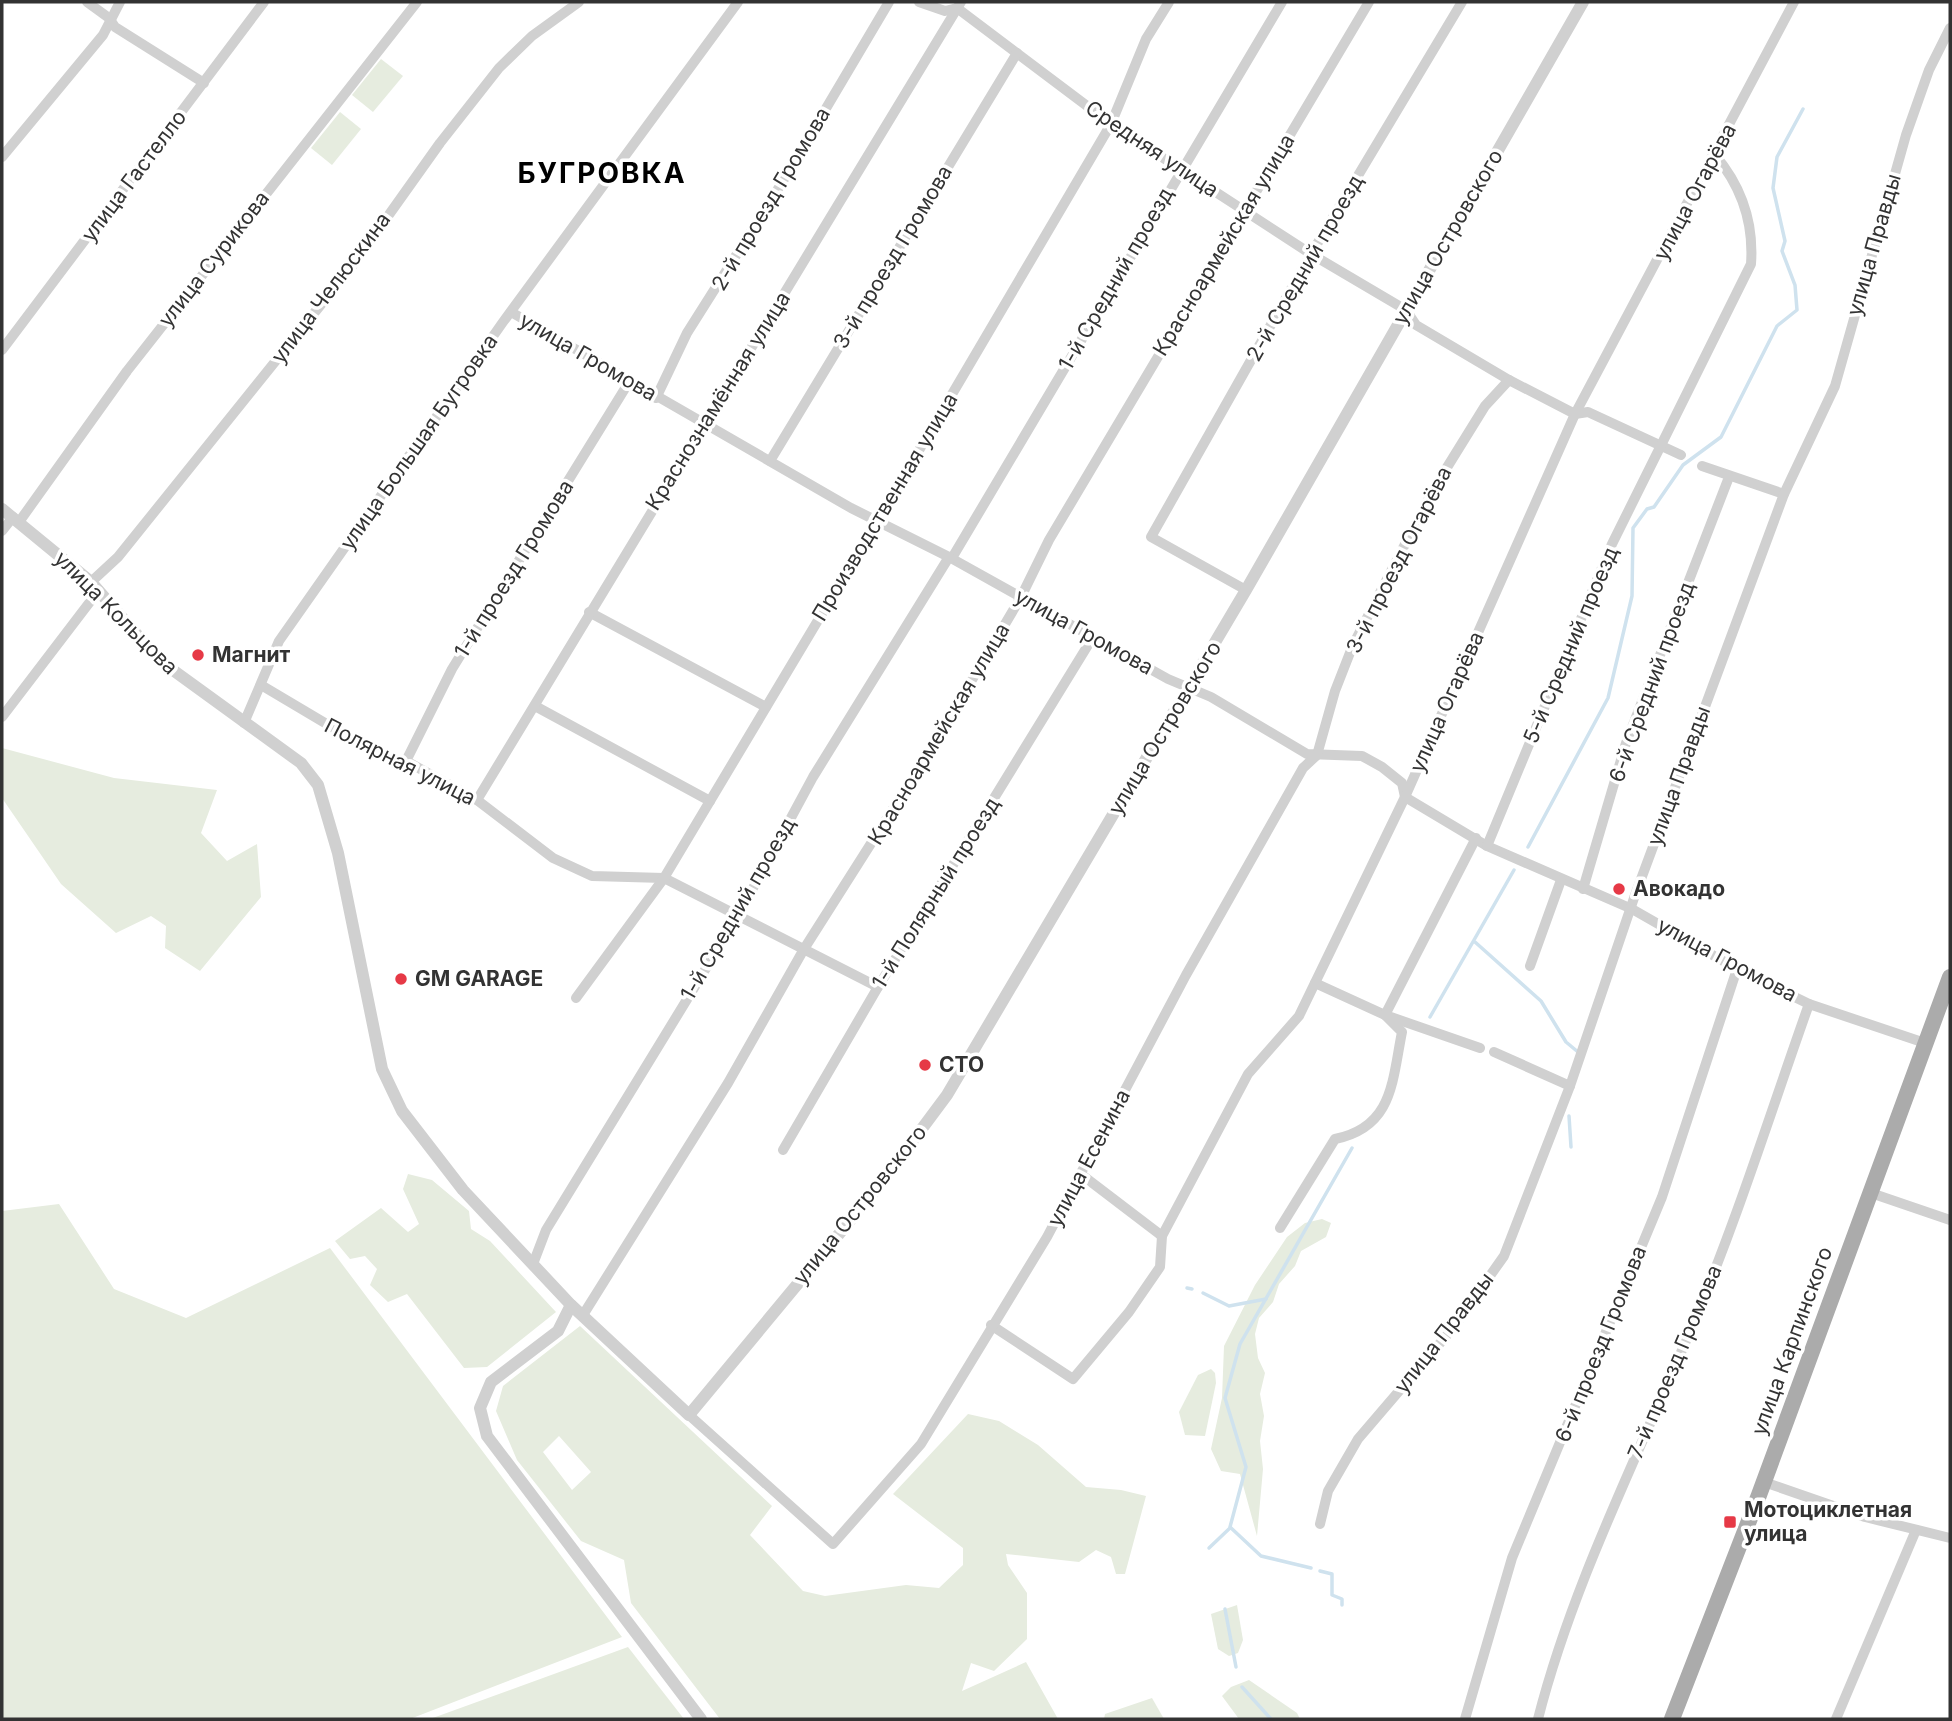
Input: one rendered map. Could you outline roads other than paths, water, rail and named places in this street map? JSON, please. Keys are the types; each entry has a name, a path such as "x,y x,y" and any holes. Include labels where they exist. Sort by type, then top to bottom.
{"main road":[{"name":"улица Карпинского","path":"1672,1719 1764,1482 1868,1192 1950,977"}],"street":[{"path":"87,2 109,18 115,27 204,83"},
{"path":"2,157 103,35 109,18 120,2"},
{"name":"улица Гастелло","path":"2,350 264,2"},
{"name":"улица Сурикова","path":"2,531 16,519 127,371 416,2"},
{"name":"улица Челюскина","path":"2,717 95,586 356,261 439,143 499,68 532,36 551,25 579,2"},
{"name":"улица Большая Бугровка","path":"244,723 261,685 263,673 279,641 511,312 738,2"},
{"name":"2-й проезд Громова","path":"656,398 688,333 783,181 889,2"},
{"name":"Средняя улица","path":"919,2 945,11 959,5 1111,124 1311,254 1406,310 1416,325 1508,380 1575,414 1588,412 1681,455"},
{"name":"Производственная улица","path":"576,998 664,877 878,520 1111,124 1146,39 1170,2"},
{"name":"1-й Средний проезд","path":"533,1264 546,1230 738,916 813,777 951,557 1282,2"},
{"name":"Красноармейская улица","path":"583,1315 728,1083 803,949 896,805 1021,597 1049,540 1369,2"},
{"name":"2-й Средний проезд","path":"1246,590 1151,537 1311,254 1462,2"},
{"name":"улица Островского","path":"688,1415 883,1181 947,1095 1246,590 1583,2"},
{"name":"улица Огарёва","path":"991,1325 1073,1379 1129,1312 1160,1267 1162,1236 1248,1074 1299,1016 1405,797 1575,414 1794,2"},
{"name":"Краснознамённая улица","path":"477,800 959,5"},
{"name":"улица Правды","path":"1320,1524 1328,1491 1358,1439 1453,1328 1504,1256 1570,1086 1784,494 1835,386 1906,135 1929,69 1950,28"},
{"name":"3-й проезд Громова","path":"770,461 1017,53"},
{"name":"5-й Средний проезд","path":"1487,846 1612,544 1751,264 1750,222 1732,175 1714,155"},
{"name":"улица Громова","path":"511,312 656,398 1188,689 1211,697 1307,754 1349,755 1372,761 1402,783 1405,797 1487,846 1632,909 1737,969 1809,1004 1925,1043"},
{"name":"3-й проезд Огарёва","path":"1317,755 1335,691 1353,645 1433,490 1485,406 1508,380"},
{"name":"1-й проезд Громова","path":"406,761 452,669 629,383"},
{"path":"1702,466 1784,494"},
{"name":"6-й Средний проезд","path":"1583,889 1626,743 1729,477"},
{"name":"улица Кольцова","path":"2,509 95,586 159,660 301,763 318,785 338,853 382,1069 402,1111 463,1190 533,1264"},
{"path":"589,612 766,707"},
{"name":"1-й Полярный проезд","path":"783,1150 878,987 1093,637"},
{"name":"Полярная улица","path":"261,685 389,761 406,761 477,800 553,858 592,876 664,877 878,987"},
{"path":"534,706 710,801"},
{"name":"улица Есенина","path":"688,1415 833,1544 921,1444 1082,1175 1186,975 1303,768 1317,755"},
{"path":"1385,1015 1476,838"},
{"path":"1530,966 1561,880"},
{"name":"6-й проезд Громова","path":"1465,1719 1512,1558 1662,1197 1737,969"},
{"path":"1315,983 1385,1015 1480,1048"},
{"name":"7-й проезд Громова","path":"1538,1719 1566,1628 1608,1516 1695,1319 1809,1004"},
{"path":"1280,1228 1335,1139 1352,1135 1378,1119 1387,1098 1402,1032 1385,1015"},
{"path":"1494,1052 1570,1086"},
{"path":"1082,1175 1162,1236"},
{"path":"1868,1192 1950,1220"},
{"path":"533,1264 571,1305 688,1415"},
{"path":"571,1305 558,1331 491,1382 480,1408 487,1436 701,1719"},
{"path":"1764,1482 1864,1517 1950,1538"},
{"path":"1836,1719 1916,1530"}],"waterway":[{"path":"1528,847 1608,698 1632,596 1633,528 1647,509 1654,507 1683,465 1721,437 1777,326 1797,310 1795,285 1782,251 1785,241 1773,188 1777,157 1803,109"},
{"path":"1430,1017 1514,870"},
{"path":"1475,942 1541,1001 1566,1042 1578,1052"},
{"path":"1569,1116 1571,1147"},
{"path":"1311,1568 1261,1556 1230,1527 1246,1467 1225,1398 1240,1344 1352,1148"},
{"path":"1187,1288 1192,1289"},
{"path":"1203,1293 1229,1306 1266,1299"},
{"path":"1209,1548 1230,1528"},
{"path":"1320,1571 1332,1574 1332,1595 1342,1599 1342,1605"},
{"path":"1225,1609 1236,1667"},
{"path":"1242,1687 1271,1719"}],"place":[{"name":"Магнит","path":"198,655"},
{"name":"Авокадо","path":"1619,889"},
{"name":"GM GARAGE","path":"401,979"},
{"name":"СТО","path":"925,1065"},
{"name":"Мотоциклетная улица","path":"1730,1522"}],"district":[{"name":"БУГРОВКА","path":"602,173"}]}
